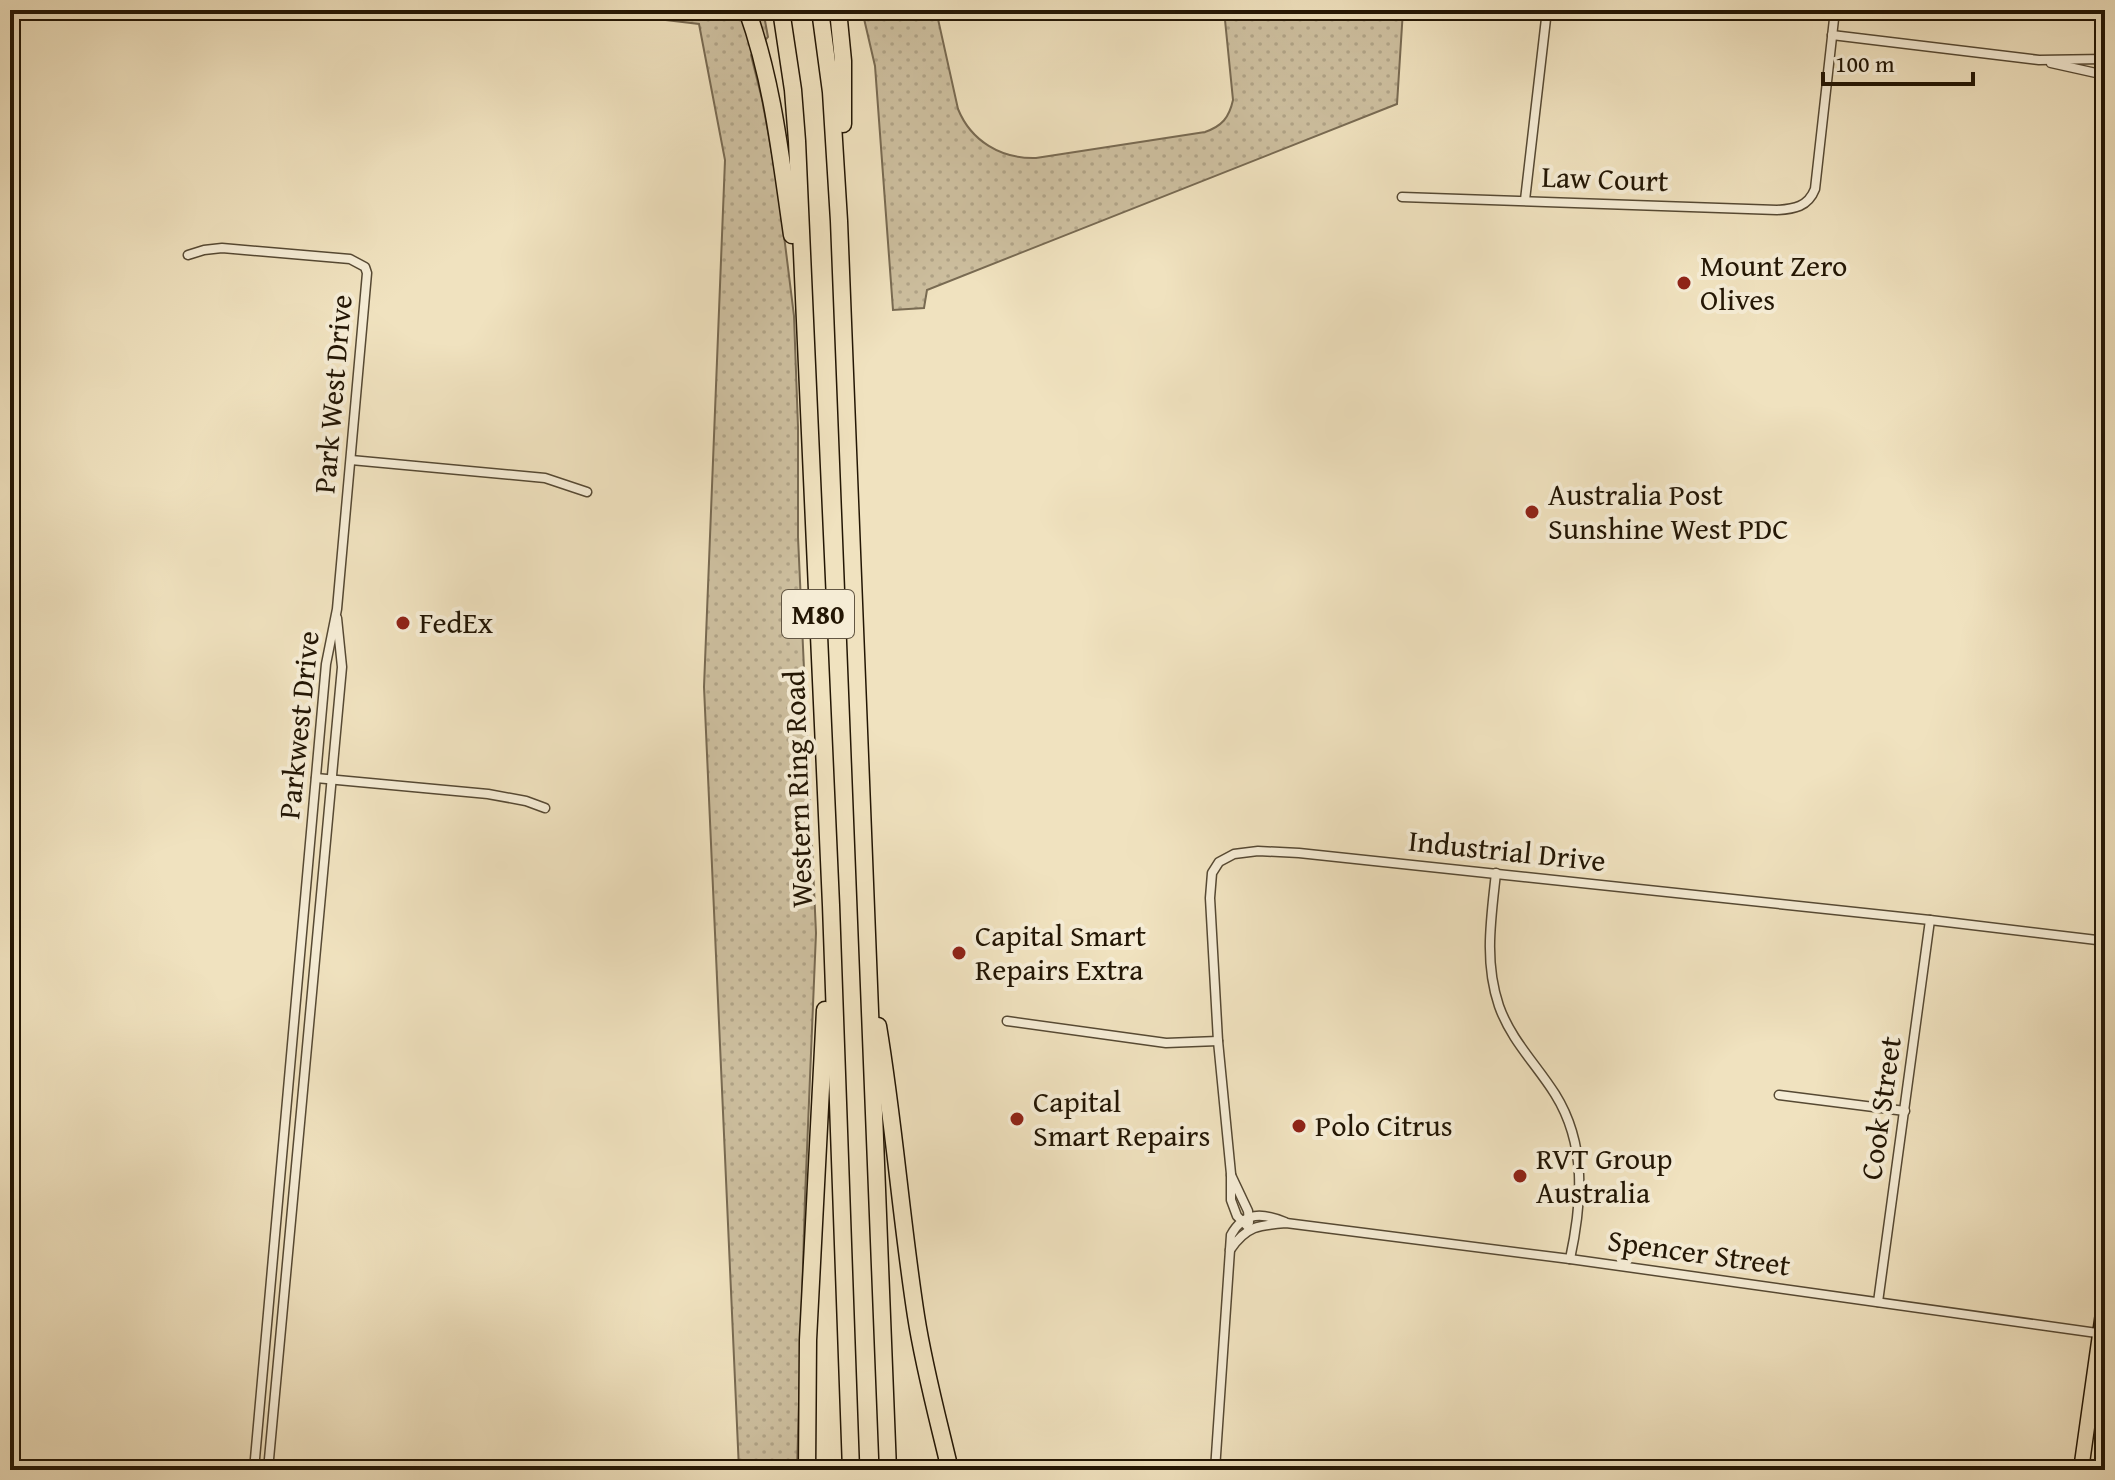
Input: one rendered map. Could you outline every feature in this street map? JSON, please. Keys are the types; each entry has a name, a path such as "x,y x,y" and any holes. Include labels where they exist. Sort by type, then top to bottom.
{"highway":[{"path":"747,10 773,111 805,324"},
{"name":"Western Ring Road","path":"781,10 797,141 831,905 851,1470"},
{"name":"Western Ring Road","path":"820,10 836,149 888,1470"},
{"path":"838,10 843,61 845,372"},
{"path":"807,1470 808,1340 831,905"},
{"path":"868,969 889,1094 916,1316 950,1470"}],"main road":[{"path":"2081,1470 2103,1334 2105,1299"},
{"path":"2101,1470 2105,1442"}],"street":[{"path":"1525,200 1547,10"},
{"path":"1835,10 1832,35 2039,60 2105,75"},
{"name":"Law Court","path":"1402,197 1777,210 1796,208 1805,204 1815,189 1832,35"},
{"path":"2039,60 2105,59"},
{"name":"Park West Drive","path":"188,255 222,248 350,259 365,267 367,282 337,609"},
{"path":"351,460 545,478 587,492"},
{"name":"Parkwest Drive","path":"254,1470 326,664 337,609"},
{"name":"Parkwest Drive","path":"268,1470 342,667 337,609"},
{"path":"316,778 488,794 545,808"},
{"name":"Industrial Drive","path":"1247,1223 1234,1210 1231,1200 1210,898 1212,873 1219,862 1234,854 1285,852 1496,873 2105,941"},
{"path":"1496,873 1489,954 1499,1006 1518,1045 1556,1095 1575,1142 1581,1184 1570,1259"},
{"name":"Cook Street","path":"1878,1302 1930,920"},
{"path":"1007,1021 1166,1043 1218,1041"},
{"path":"1779,1095 1905,1111"},
{"path":"1215,1470 1230,1250 1247,1223"},
{"name":"Spencer Street","path":"1247,1223 1255,1226 1286,1223 1570,1259 2103,1334"},
{"path":"265,1348 279,1350"}],"shaded area":[{"path":"582,10 763,10 768,37 751,55 778,187 794,316 798,537 816,933 797,1470 739,1470 704,687 725,160 699,24"},
{"path":"862,10 936,10 958,109 979,139 1011,155 1036,158 1205,132 1216,127 1227,116 1233,100 1224,10 1403,10 1397,104 927,290 924,308 893,310 875,66"}],"place":[{"name":"Mount Zero Olives","path":"1684,283"},
{"name":"Australia Post Sunshine West PDC","path":"1532,512"},
{"name":"FedEx","path":"403,623"},
{"name":"Capital Smart Repairs Extra","path":"959,953"},
{"name":"Capital Smart Repairs","path":"1017,1119"},
{"name":"Polo Citrus","path":"1299,1126"},
{"name":"RVT Group Australia","path":"1520,1176"}]}
